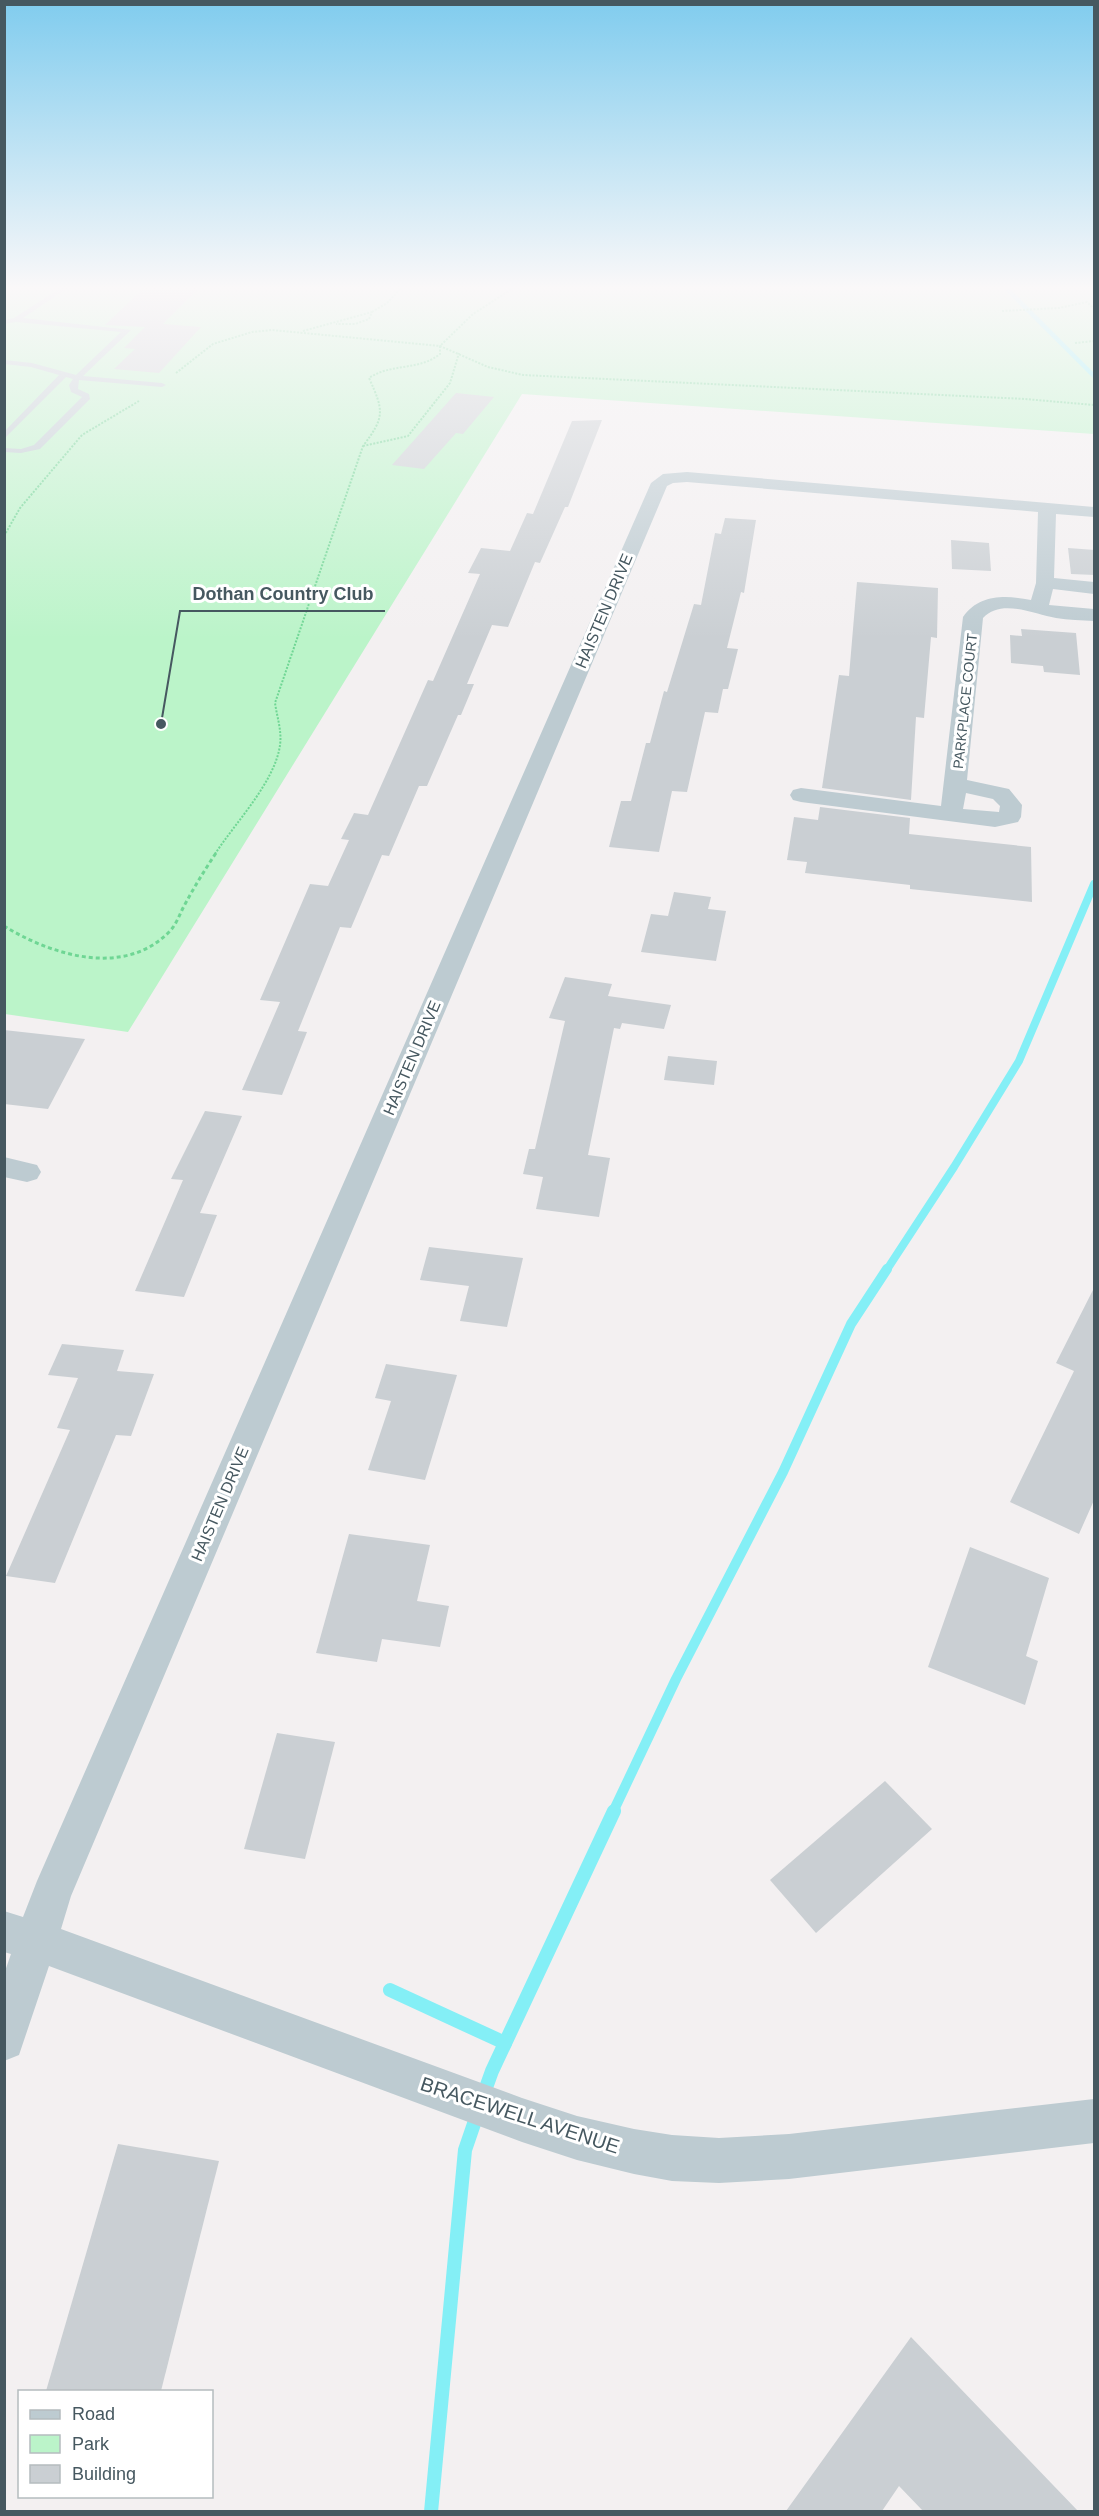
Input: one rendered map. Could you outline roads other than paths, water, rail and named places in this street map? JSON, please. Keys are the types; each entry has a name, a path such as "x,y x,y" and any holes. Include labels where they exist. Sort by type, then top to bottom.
{"street":[{"name":"HAISTEN DRIVE","path":"4,2040 20,1936 51,1894 660,483 669,478 681,477 1095,512"},
{"path":"1039,608 1045,583 1047,508"},
{"path":"1045,583 1095,588"},
{"name":"PARKPLACE COURT","path":"951,814 973,617 980,610 994,604 1014,603 1095,615"},
{"name":"PARKPLACE COURT","path":"801,795 1004,820 1010,817 1011,805 1001,794 956,784"},
{"name":"BRACEWELL AVENUE","path":"20,1936 522,2120 574,2138 628,2151 673,2158 721,2161 775,2158 1095,2121"}],"lane":[{"path":"4,437 36,404"},
{"path":"4,450 21,451 37,447 80,404"}],"waterway":[{"path":"886,1271 954,1167 1019,1061 1094,884"},
{"path":"613,1812 676,1679 783,1472 851,1324 887,1269"},
{"path":"483,2096 492,2071 614,1811"},
{"path":"390,1990 505,2043"},
{"path":"431,2512 465,2150 477,2115"}],"place":[{"name":"Dothan Country Club","path":"161,724"}]}
